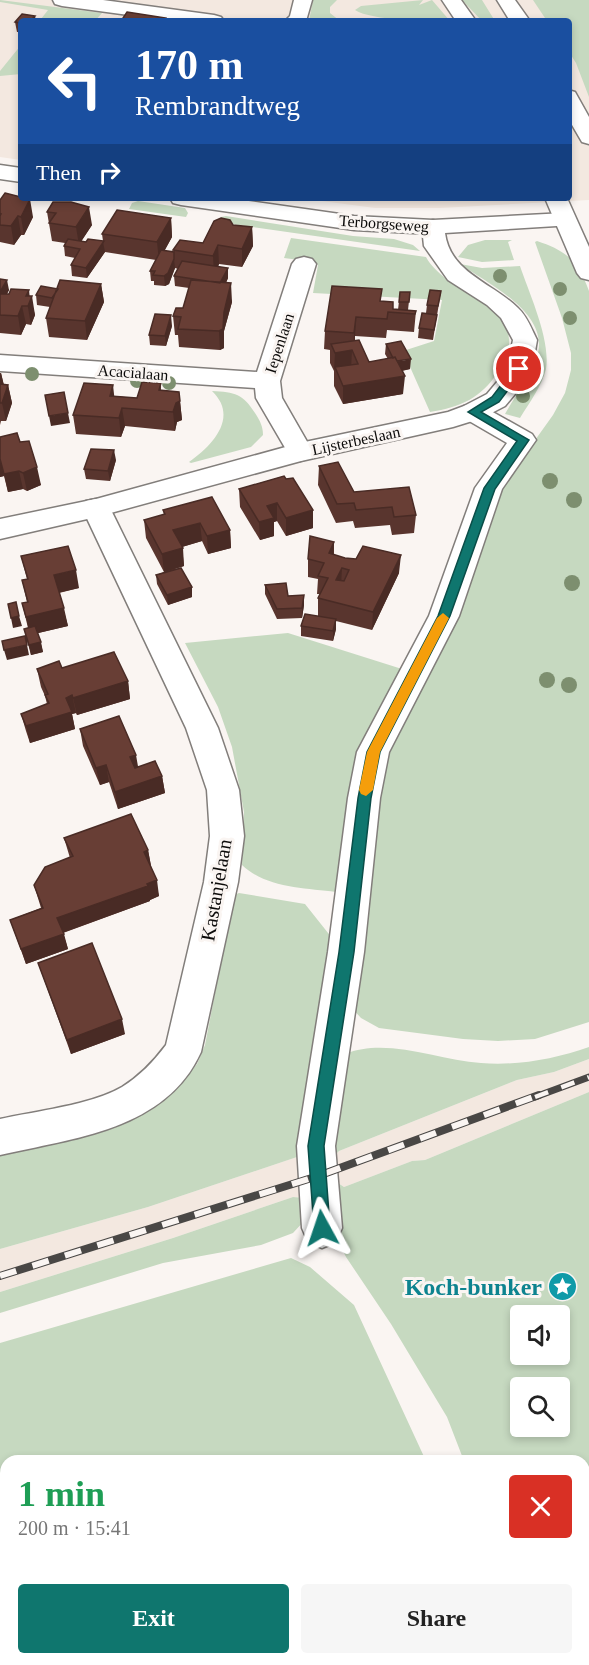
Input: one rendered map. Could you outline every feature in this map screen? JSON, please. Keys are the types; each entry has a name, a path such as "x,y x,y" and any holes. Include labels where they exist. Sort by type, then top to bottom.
{"street":[{"path":"62,0 192,18"},
{"path":"299,18 303,0"},
{"path":"451,0 464,18"},
{"path":"506,0 518,18"},
{"path":"572,104 589,138"},
{"path":"0,172 18,175"},
{"name":"Terborgseweg","path":"202,201 354,223 433,227 589,219"},
{"path":"557,201 589,273"},
{"name":"Lijsterbeslaan","path":"0,529 96,508 300,452 453,419 496,400 519,369 525,340 511,314 495,300 456,275 435,246 433,227"},
{"name":"Iepenlaan","path":"300,452 268,398 267,381 304,264"},
{"name":"Acacialaan","path":"0,363 267,381"},
{"path":"322,1228 316,1146 345,964 364,798 374,752 444,616 489,488 523,440 473,412"},
{"name":"Kastanjelaan","path":"0,1137 104,1114 136,1099 163,1078 183,1052 221,882 227,836 223,790 202,728 96,508"}],"shaded area":[{"path":"0,0 589,0 589,200 572,201 572,18 18,18 18,160 0,157"},
{"path":"322,201 570,201 440,208 375,208"},
{"path":"589,1059 589,1092 425,1160 412,1161 344,1187 335,1181 328,1162 339,1151 517,1080 554,1072"},
{"path":"304,1152 305,1198 293,1197 173,1238 0,1292 0,1249 148,1207 297,1157"}],"green space":[{"path":"0,0 102,13 98,18 42,18 48,10 0,2"},
{"path":"313,0 337,0 330,7 330,13 336,18 310,18"},
{"path":"423,0 419,5 432,0 447,18 387,18 363,14 355,10 361,6"},
{"path":"462,0 482,0 493,18 479,18"},
{"path":"533,0 589,0 589,97 572,57 572,18 545,18"},
{"path":"18,49 18,74 0,76 0,71"},
{"path":"138,201 185,208 188,213 186,217 129,209 132,203"},
{"path":"221,217 353,236 394,239 413,245 420,251 218,222"},
{"path":"291,238 426,257 437,271 487,306 500,318 508,333 508,350 498,372 485,389 469,400 430,412 403,351 434,341 442,300 313,293 318,265 314,262 284,258"},
{"path":"485,240 512,240 508,242 514,260 482,262 458,257 468,245"},
{"path":"535,242 570,258 589,291 589,1022 535,1039 498,1041 463,1039 379,1028 361,1018 349,1005 381,767 503,485 553,415 565,393 571,370 571,353 562,318"},
{"path":"460,264 482,268 520,266 538,317 547,357 542,382 520,418 505,414 537,357 539,341 535,327 514,302"},
{"path":"212,391 233,393 242,398 251,407 262,426 263,435 251,447 191,463 189,462 214,439 223,420 220,401"},
{"path":"288,633 402,669 342,890 336,892 274,883 252,873 242,865 244,812 232,747 218,707 185,643"},
{"path":"239,893 305,904 336,943 304,1152 297,1157 148,1207 0,1249 0,1155 48,1143 150,1107 178,1086 197,1064 205,1045 234,895"},
{"path":"589,1047 589,1059 554,1072 517,1080 339,1151 328,1162 345,1054 361,1049 378,1048 412,1051 481,1063 508,1063 549,1058"},
{"path":"589,1092 589,1455 462,1455 447,1417 391,1324 346,1257 334,1233 335,1181 344,1187 412,1161 425,1160"},
{"path":"293,1197 305,1198 305,1220 293,1233 261,1245 163,1263 0,1313 0,1292 173,1238"},
{"path":"291,1258 310,1267 354,1305 423,1455 0,1455 0,1343"}],"building":[{"path":"127,12 166,18 123,18"},
{"path":"22,14 35,16 33,18 18,18"},
{"path":"5,193 18,196 18,201 29,201 21,217 18,216 11,226 0,225 0,200"},
{"path":"53,202 71,202 89,207 76,227 49,223 56,213 47,212"},
{"path":"117,210 171,218 157,242 102,234"},
{"path":"221,218 230,220 233,225 252,227 242,249 218,245 213,256 173,250 180,240 203,243 214,221"},
{"path":"68,239 86,242 88,239 104,241 86,268 71,265 80,249 64,246"},
{"path":"161,250 174,252 174,259 168,273 164,276 153,275 155,271 150,271"},
{"path":"182,261 228,268 220,283 174,276"},
{"path":"0,279 7,280 0,292"},
{"path":"60,280 101,284 85,321 46,318"},
{"path":"191,280 231,283 224,312 223,329 219,331 178,329 181,317 173,316 176,308 183,308"},
{"path":"41,286 58,289 52,298 36,295"},
{"path":"332,286 382,289 380,301 393,302 393,309 416,311 415,314 388,312 387,319 356,317 354,333 325,331"},
{"path":"11,289 29,290 26,296 32,296 28,306 22,306 18,316 0,315 0,294 9,294"},
{"path":"430,290 441,291 438,306 427,305"},
{"path":"400,292 410,292 409,302 399,302"},
{"path":"422,313 437,315 434,330 419,328"},
{"path":"155,314 171,315 165,336 149,335"},
{"path":"359,340 369,362 395,357 405,376 343,386 335,367 358,364 352,350 335,353 331,344"},
{"path":"401,341 411,359 397,361 386,344"},
{"path":"142,382 161,383 159,390 179,392 180,401 176,403 173,412 122,408 119,418 73,415 84,383 113,385 110,396 137,398"},
{"path":"0,384 8,385 2,403 0,403"},
{"path":"64,392 68,413 49,416 45,395"},
{"path":"17,433 20,442 29,441 37,467 23,473 19,471 4,474 0,459 0,437"},
{"path":"91,449 114,450 108,471 84,469"},
{"path":"338,462 354,492 409,487 416,515 394,517 392,507 356,510 354,503 337,504 319,466"},
{"path":"284,476 286,479 293,478 313,510 286,518 277,503 267,506 274,518 259,522 239,489"},
{"path":"212,497 230,530 207,536 200,523 173,530 183,548 162,554 144,520 165,514 163,510"},
{"path":"310,536 334,542 329,553 345,558 356,559 363,546 401,555 373,612 318,598 328,578 318,576 324,563 308,559","holes":["342,568 349,570 344,581 336,580"]},
{"path":"68,546 76,570 54,575 64,608 26,617 22,603 28,602 22,580 28,579 21,556"},
{"path":"181,568 192,587 167,595 156,575"},
{"path":"286,583 288,596 304,595 302,608 277,609 265,585"},
{"path":"16,602 19,616 11,618 8,604"},
{"path":"305,614 336,619 333,631 301,626"},
{"path":"35,626 41,642 29,645 24,629"},
{"path":"25,636 27,645 4,650 2,641"},
{"path":"114,652 128,681 73,698 72,695 66,698 72,712 26,726 21,714 49,703 45,695 48,694 37,669 59,661 62,668"},
{"path":"119,716 136,755 130,757 135,768 155,761 162,776 115,792 106,765 96,768 80,729"},
{"path":"131,814 148,850 144,852 157,880 147,884 148,886 57,918 64,934 21,949 10,920 43,908 34,885 45,867 73,856 64,838"},
{"path":"92,943 122,1019 67,1040 38,963"}],"railway":[{"path":"535,1097 589,1077"},
{"path":"0,1276 318,1176 539,1095"}],"slow traffic":[{"path":"366,790 374,752 443,618"}],"place":[{"name":"Koch-bunker","path":"563,1287"}],"route":[{"path":"322,1228 316,1146 346,952 364,798 374,752 444,616 489,488 523,440 473,412 496,400 519,369"}]}
